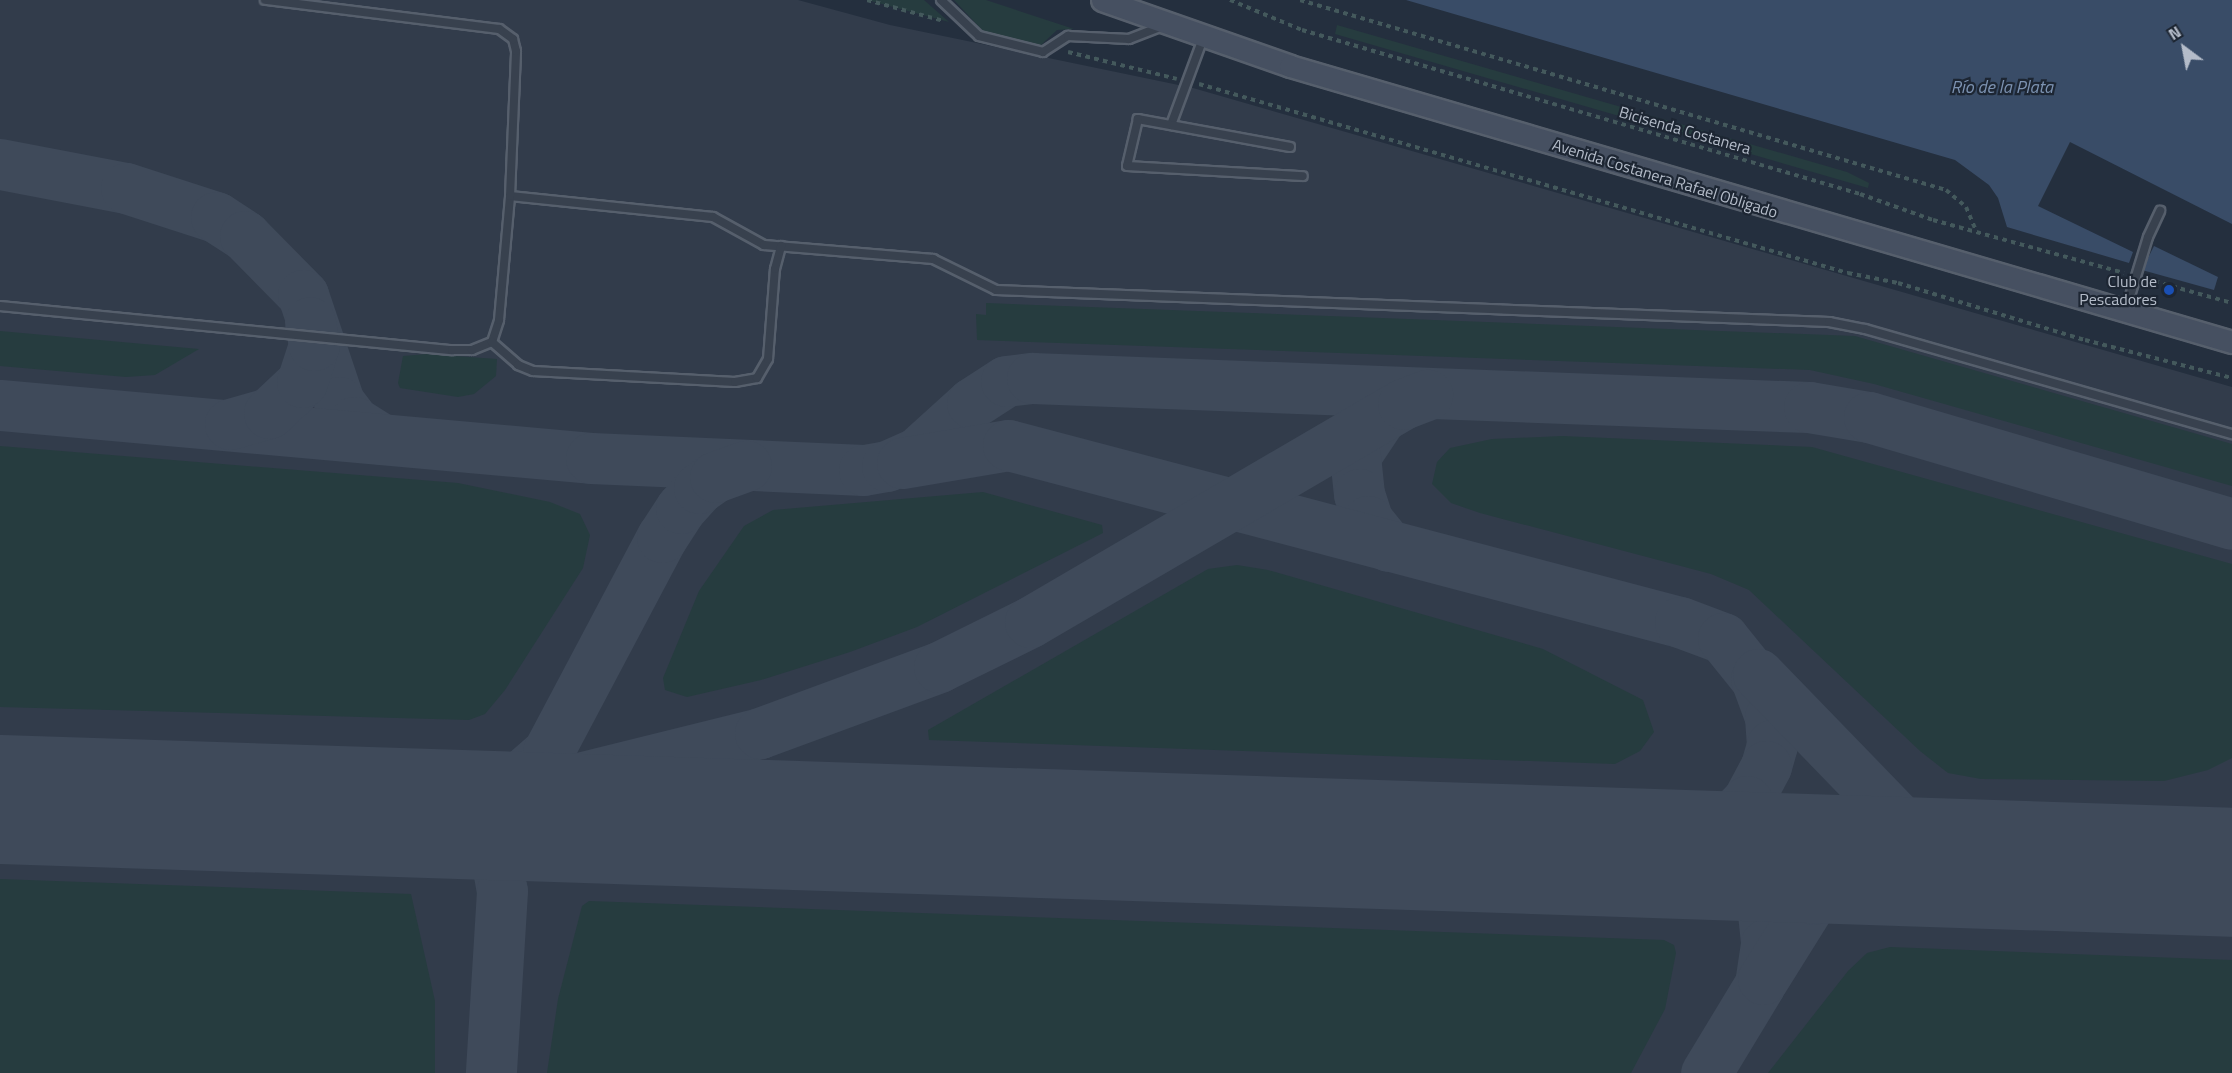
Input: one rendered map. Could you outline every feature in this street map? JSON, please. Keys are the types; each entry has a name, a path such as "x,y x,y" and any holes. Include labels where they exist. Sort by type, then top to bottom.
{"main road":[{"name":"Avenida Costanera Rafael Obligado","path":"1102,0 1290,66 2125,313 2232,342"}],"lane":[{"path":"265,0 499,29 507,34 516,51 510,196 499,320 492,342"},
{"path":"941,0 983,38 1036,51 1053,48 1068,36 1129,39 1168,24"},
{"path":"1171,125 1204,36"},
{"path":"1290,147 1138,119 1127,166 1303,176"},
{"path":"510,196 713,217 764,245 933,259 996,290 1829,322 1865,329 2232,434"},
{"path":"2125,313 2148,237 2160,211"},
{"path":"492,342 518,365 533,371 723,382 757,378 768,359 775,268 781,246"},
{"path":"0,306 452,350 472,350 492,342"}],"path":[{"path":"867,0 970,28"},
{"name":"Bicisenda Costanera","path":"1230,0 1302,30 1976,232 2232,303"},
{"path":"1300,0 1946,190 1966,207 1976,232"},
{"path":"1053,48 1426,147 1848,273 1898,283 2085,340 2232,378"}],"shaded area":[{"path":"0,0 798,0 890,25 1193,88 2232,387 2232,1073 0,1073"}],"green space":[{"path":"867,0 924,0 949,22"},
{"path":"954,0 986,0 1074,29 1057,30 1041,45 983,31"},
{"path":"1337,25 1847,172 1869,183 1868,188 1335,34"},
{"path":"986,303 1855,336 2232,444 2232,486 1874,384 1810,370 977,340 976,314 986,315"},
{"path":"0,331 199,349 155,375 126,377 0,366"},
{"path":"427,354 497,359 496,376 474,394 458,397 400,388 398,383 403,356"},
{"path":"1562,436 1812,447 2232,564 2232,758 2208,770 2164,781 1981,779 1948,773 1920,751 1749,590 1711,574 1480,513 1451,503 1432,484 1437,462 1450,448 1492,439"},
{"path":"0,446 458,483 550,502 580,514 590,535 583,568 505,690 485,714 469,720 0,707"},
{"path":"983,492 1102,525 1103,533 917,627 850,652 761,680 687,697 665,690 663,678 699,591 744,526 773,510"},
{"path":"1237,565 1268,570 1543,649 1643,700 1654,732 1640,751 1615,764 929,740 928,730 1208,569"},
{"path":"0,879 411,894 435,1001 435,1073 0,1073"},
{"path":"589,901 1664,940 1674,945 1676,953 1665,1009 1631,1073 547,1073 558,999 582,906"},
{"path":"1890,947 2232,960 2232,1073 1768,1073 1848,971 1867,953"}],"water":[{"name":"Río de la Plata","path":"1406,0 2232,0 2232,224 2070,142 2038,206 2133,252 2129,263 2007,227 1998,198 1989,185 1955,160"},
{"path":"2154,246 2218,277 2214,290 2142,270"}],"taxiway":[{"path":"0,164 126,188 216,217 245,236 303,295 339,402 354,422 381,439"},
{"path":"230,424 269,413 302,382 314,345 310,322"},
{"path":"0,405 591,458 864,470 887,466 918,452 972,403 1006,381 1032,378 1809,407 1869,417 2232,524"},
{"path":"482,802 760,733 939,667 1030,622 1403,404 1427,395"},
{"path":"1381,417 1355,456 1359,494 1368,521 1388,546"},
{"path":"902,463 1008,445 1680,622 1723,638 1756,679 1770,717 1772,745 1766,766 1747,801 1726,823 1678,847 1636,852"},
{"path":"499,795 548,752 662,537 681,508 699,488 715,477 746,466"},
{"path":"1758,674 1913,834 1940,855 1980,863"},
{"path":"426,814 475,832 497,863 502,891 491,1073"},
{"path":"1701,854 1730,867 1747,881 1763,913 1766,944 1760,984 1706,1073"},
{"path":"1763,979 1813,899 1834,877 1853,867 1896,860"}],"runway":[{"path":"0,799 2232,872"}],"place":[{"name":"Club de Pescadores","path":"2169,290"}]}
